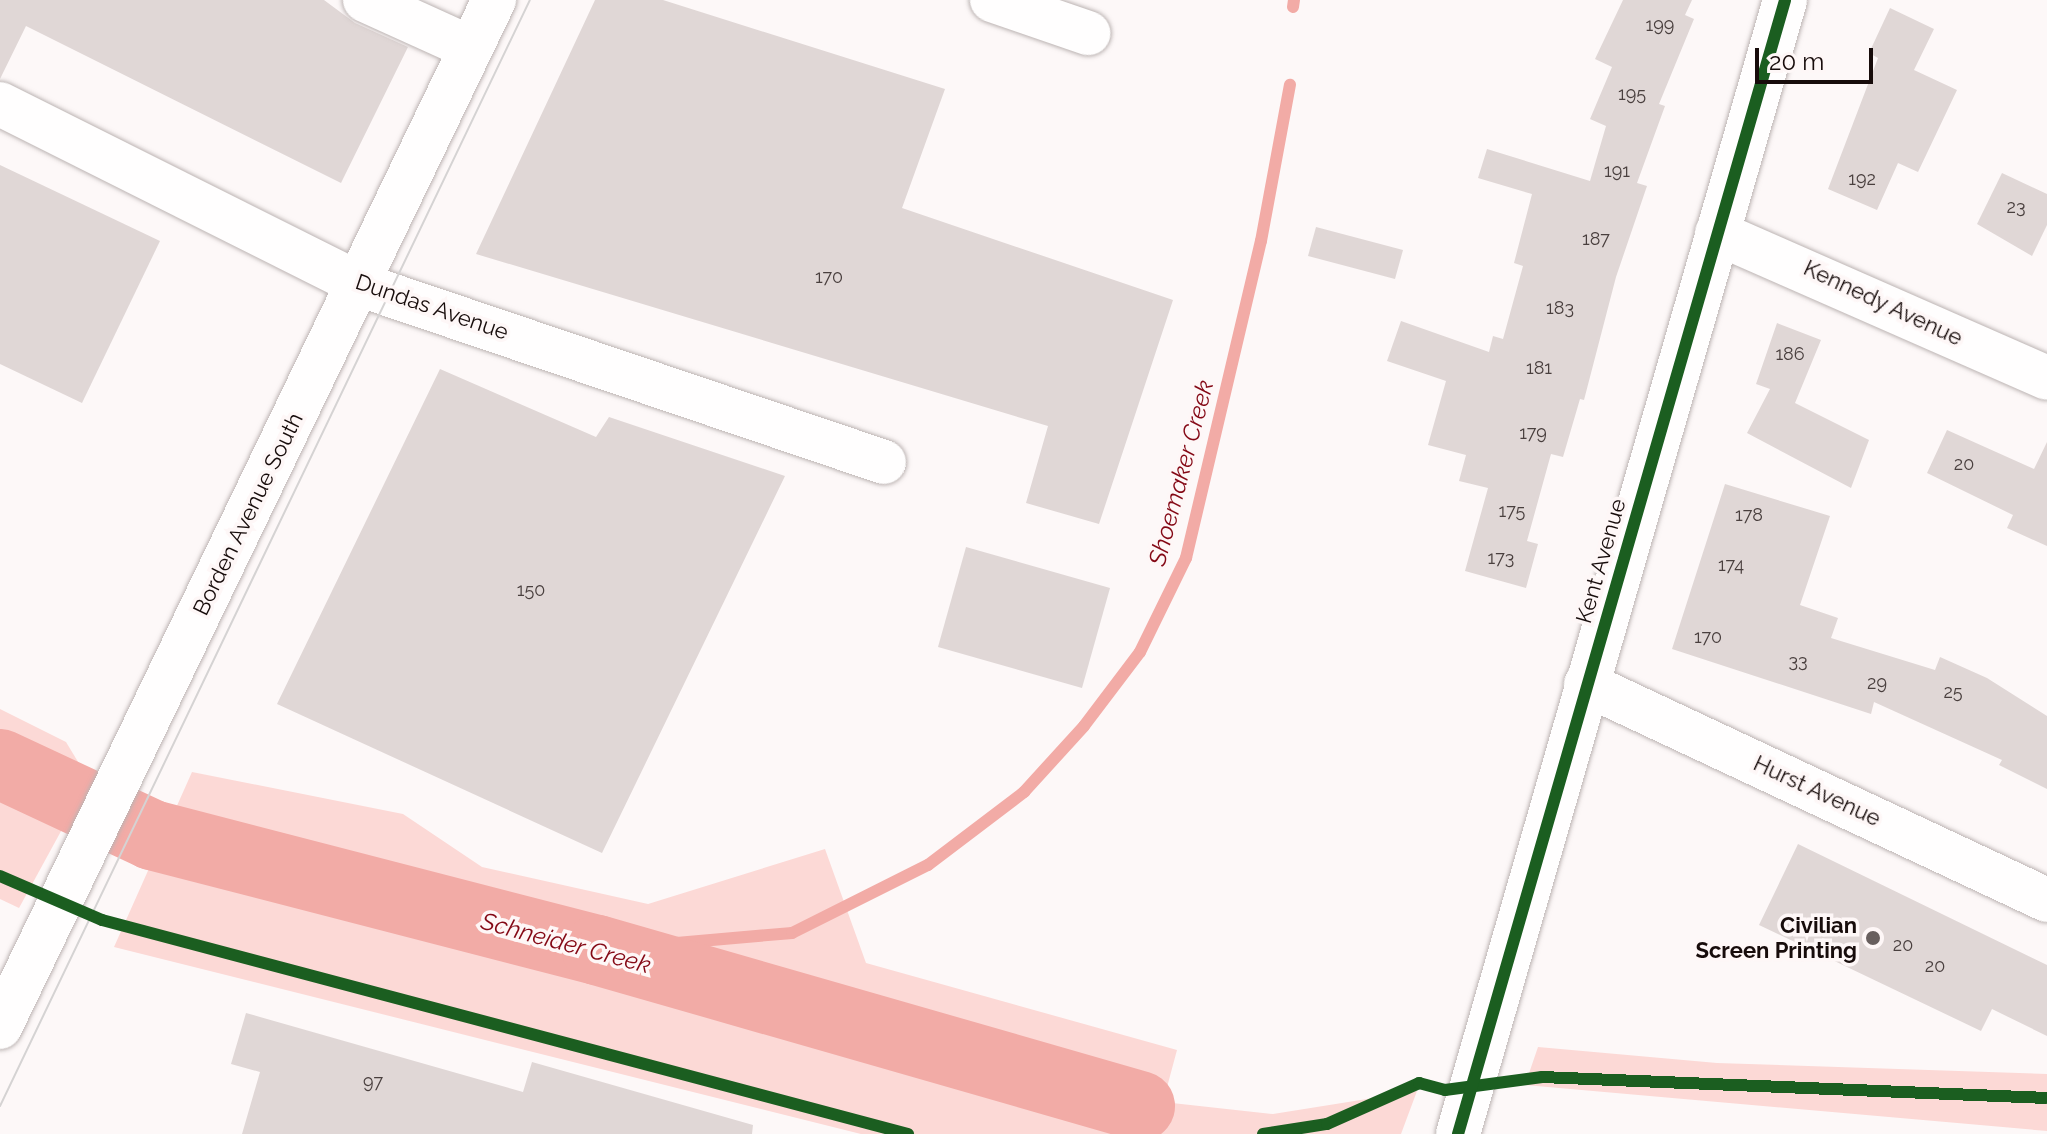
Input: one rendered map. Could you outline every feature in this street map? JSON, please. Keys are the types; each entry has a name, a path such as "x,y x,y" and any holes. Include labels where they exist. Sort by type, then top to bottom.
{"street":[{"path":"365,0 471,48"},
{"name":"Borden Avenue South","path":"0,1027 77,862 361,285 494,0"},
{"path":"992,0 1088,33"},
{"name":"Kent Avenue","path":"1458,1134 1785,0"},
{"name":"Dundas Avenue","path":"0,104 361,285 884,462"},
{"name":"Kennedy Avenue","path":"1717,233 1773,253 2047,378"},
{"name":"Hurst Avenue","path":"1586,684 2047,900"}],"shaded area":[{"path":"0,709 66,742 89,780 19,908 0,899"},
{"path":"192,772 403,814 482,867 648,904 825,849 866,963 1177,1050 1163,1102 1273,1114 1417,1091 1401,1134 861,1134 114,947"},
{"path":"1538,1047 1717,1063 2047,1074 2047,1131 1525,1085"}],"building":[{"path":"0,0 324,0 355,23 408,47 341,183 26,26 0,79"},
{"path":"595,0 663,0 945,89 902,208 1173,300 1099,524 1026,503 1048,426 476,254"},
{"path":"1623,0 1692,0 1685,15 1694,19 1659,104 1665,106 1637,183 1647,186 1616,277 1584,400 1580,399 1563,457 1551,454 1527,541 1538,544 1526,588 1465,571 1488,488 1459,481 1466,455 1428,445 1446,381 1387,361 1401,321 1489,352 1493,336 1503,339 1523,266 1514,263 1532,194 1478,178 1487,149 1590,181 1606,126 1590,119 1612,67 1595,59"},
{"path":"1890,8 1934,29 1914,70 1957,90 1918,172 1898,163 1877,210 1828,189 1878,58 1869,53"},
{"path":"0,165 160,241 82,403 0,364"},
{"path":"2002,173 2047,194 2047,225 2032,256 1977,224"},
{"path":"1316,227 1403,250 1395,279 1308,256"},
{"path":"1777,323 1821,340 1795,403 1869,440 1851,488 1747,433 1770,389 1756,384"},
{"path":"440,369 596,437 609,417 785,476 602,853 277,704"},
{"path":"1947,430 2034,469 2047,442 2047,546 2007,528 2013,515 1927,473"},
{"path":"1725,484 1830,516 1800,605 1838,618 1831,638 1935,670 1940,657 1987,678 2047,716 2047,789 1999,765 2002,760 1874,702 1871,714 1672,649"},
{"path":"966,547 1110,588 1082,688 938,647"},
{"path":"1798,844 2047,965 2047,1036 1992,1009 1981,1031 1759,925"},
{"path":"246,1013 523,1092 532,1062 753,1125 752,1134 242,1134 260,1072 231,1064"}],"waterway":[{"name":"Shoemaker Creek","path":"1293,7 1294,0"},
{"name":"Shoemaker Creek","path":"597,950 792,933 928,865 1024,792 1084,726 1140,652 1186,558 1261,241 1290,85"},
{"name":"Schneider Creek","path":"0,764 152,835 597,950 1140,1106"}],"tram line":[{"path":"0,1106 530,0"}],"cycle path":[{"path":"1458,1134 1785,0"},
{"path":"0,876 102,920 908,1134"},
{"path":"1263,1134 1327,1124 1419,1083 1445,1090 1542,1077 2047,1098"}],"place":[{"name":"Civilian Screen Printing","path":"1873,938"}]}
